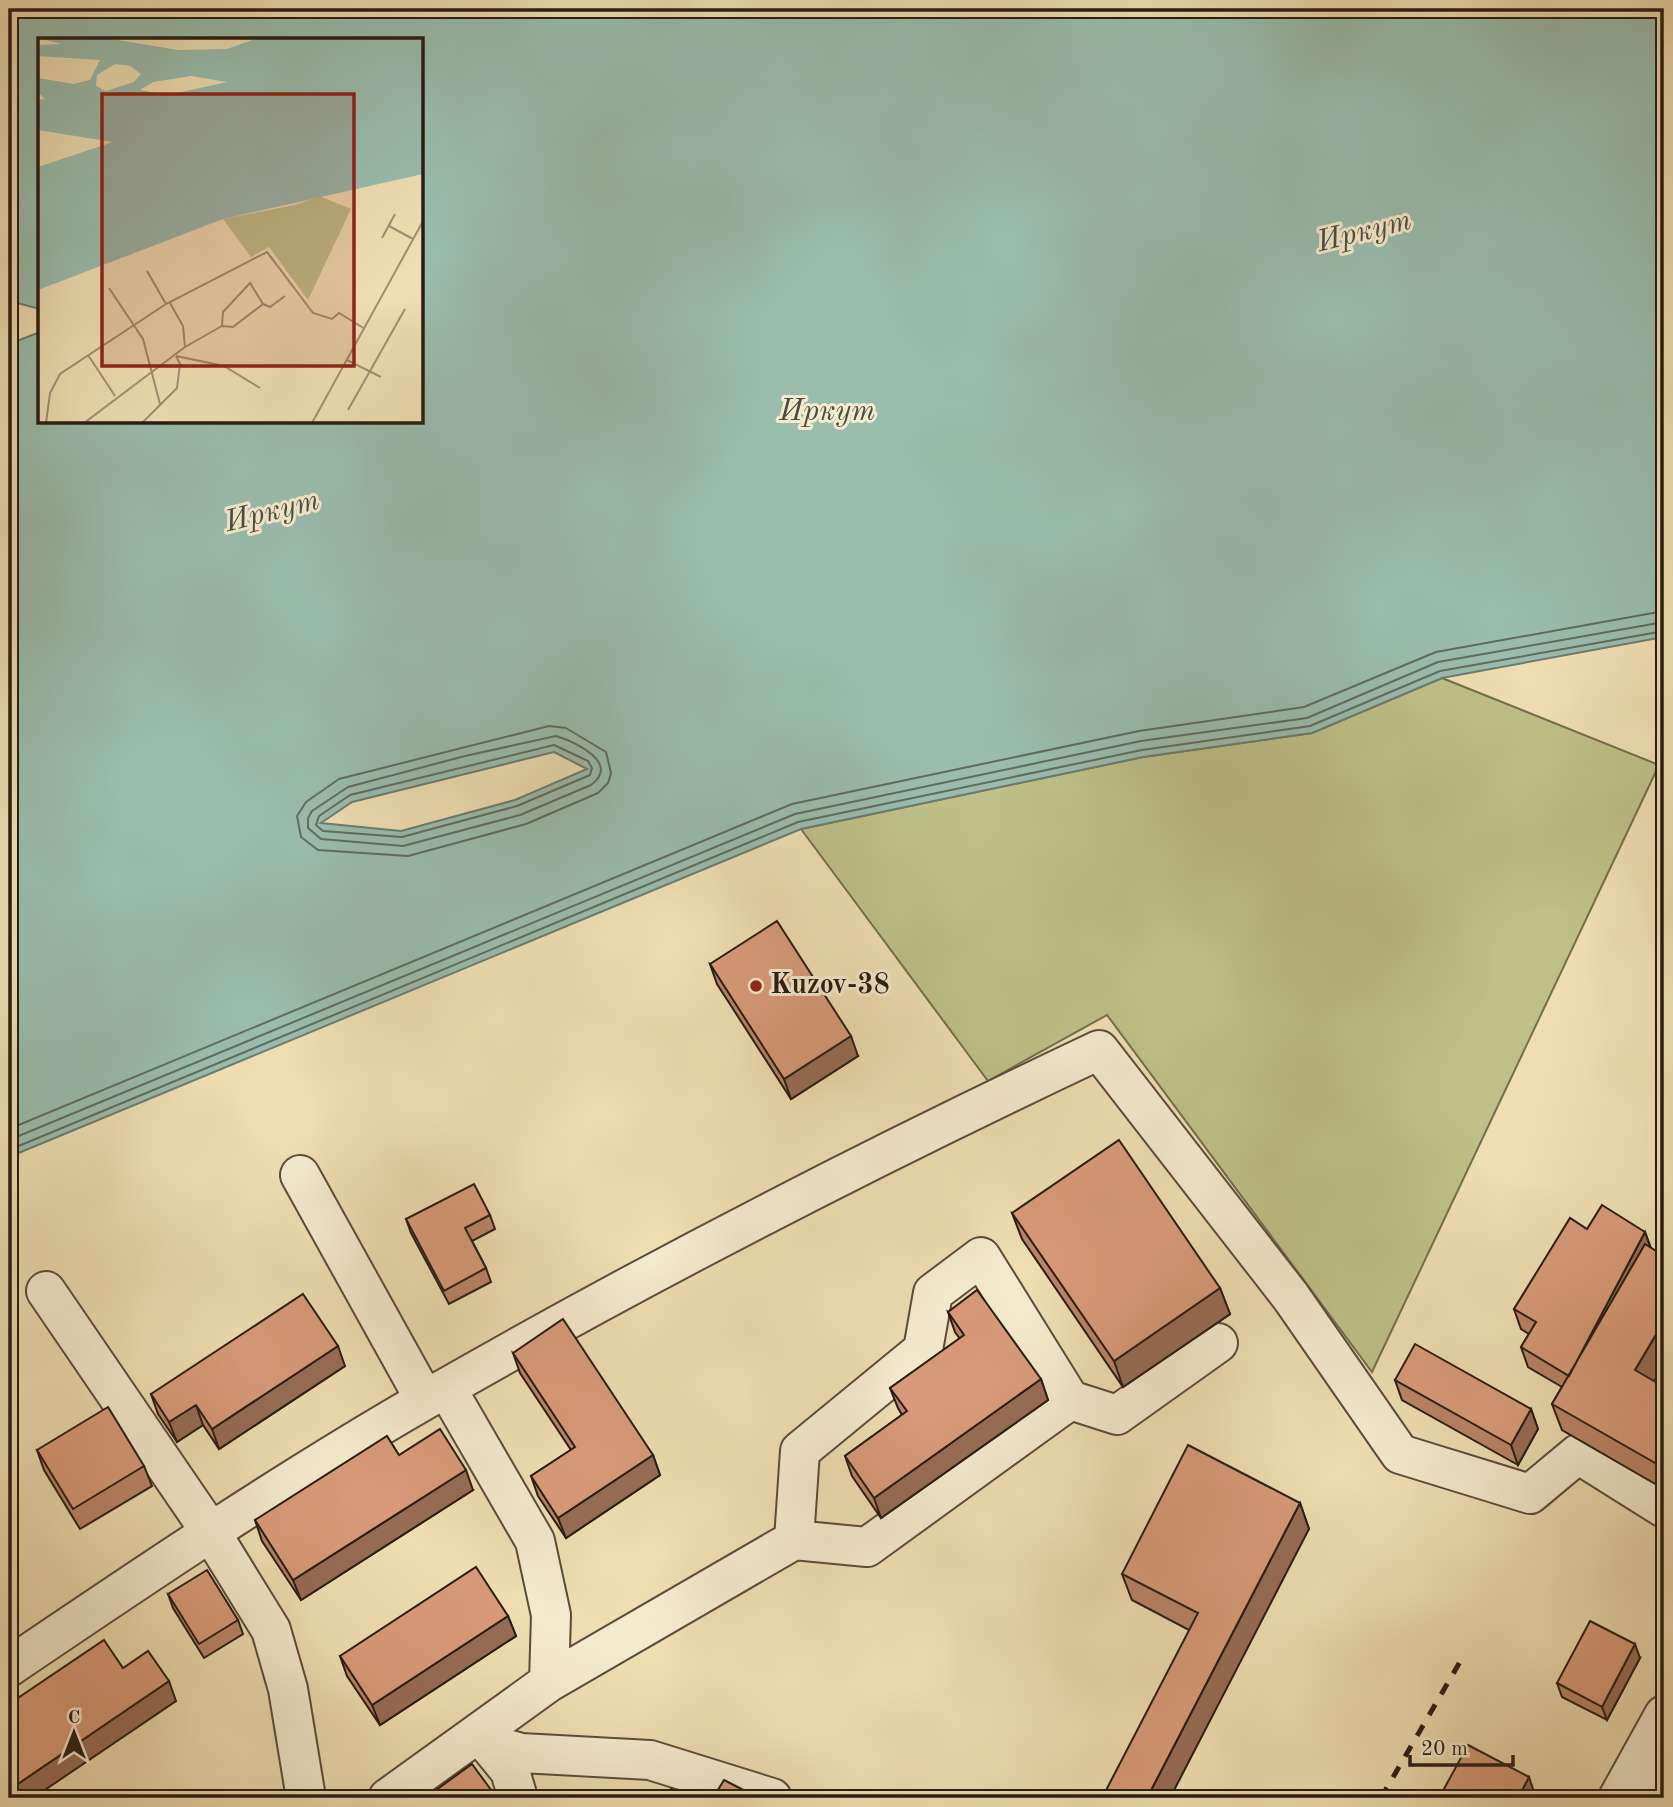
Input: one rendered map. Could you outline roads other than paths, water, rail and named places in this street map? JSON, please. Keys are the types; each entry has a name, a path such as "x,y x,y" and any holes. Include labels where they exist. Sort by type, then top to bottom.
{"street":[{"path":"9,1667 210,1531 436,1394 592,1307 977,1107 1099,1050 1291,1297 1400,1454 1531,1494 1578,1454 1664,1508"},
{"path":"300,1175 436,1394 535,1541 551,1615 549,1682"},
{"path":"794,1540 800,1451 923,1350 933,1293 981,1257 1070,1400 1117,1415 1218,1343"},
{"path":"46,1291 210,1531 271,1630 288,1689 306,1798"},
{"path":"388,1798 484,1739 549,1682 794,1540 867,1547 1070,1400"},
{"path":"1638,1787 1664,1716"},
{"path":"484,1739 510,1771 518,1798"},
{"path":"484,1739 521,1753 650,1760 772,1798"}],"water":[{"name":"Иркут","path":"9,9 1664,9 1664,637 1442,678 1312,733 1143,757 801,829 9,1157 9,344 38,333 38,424 424,424 424,38 38,38 38,308 9,301","holes":["554,752 587,769 515,800 401,831 321,823 352,802"]}],"railway":[{"path":"1381,1798 1464,1655"}],"place":[{"name":"Kuzov-38","path":"756,986"}]}
